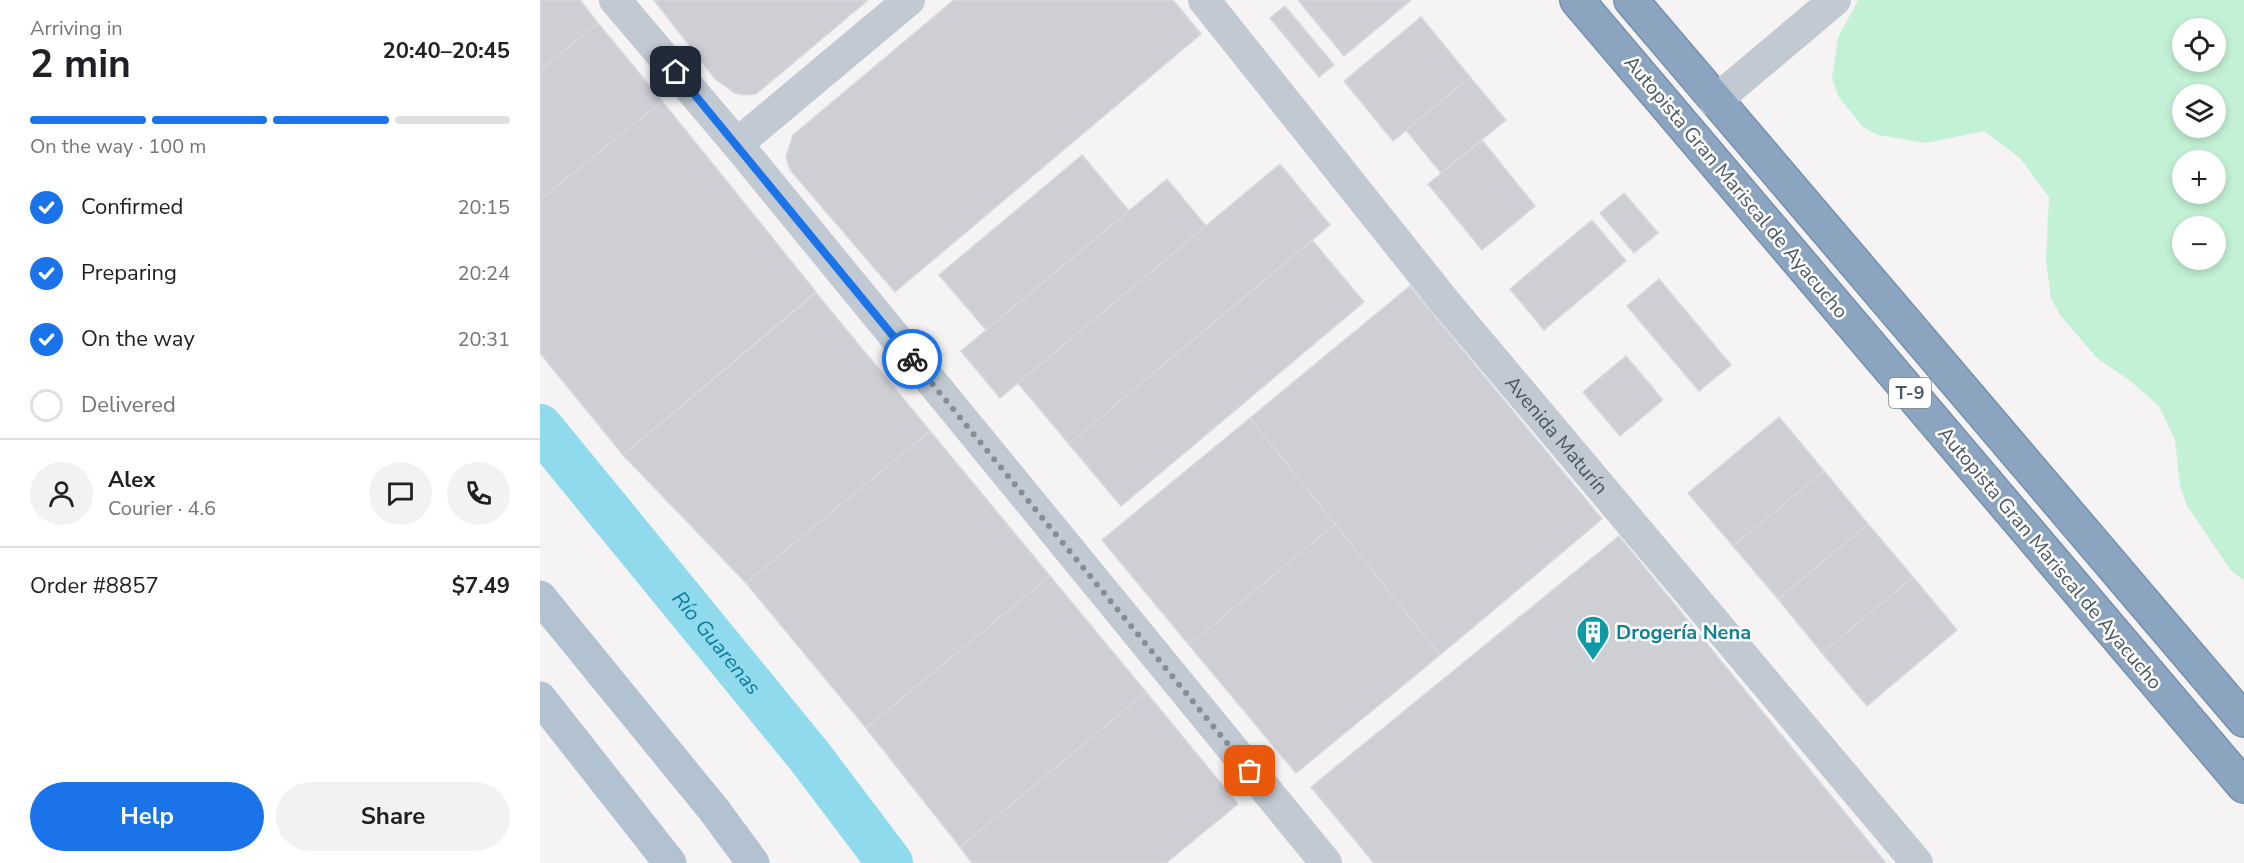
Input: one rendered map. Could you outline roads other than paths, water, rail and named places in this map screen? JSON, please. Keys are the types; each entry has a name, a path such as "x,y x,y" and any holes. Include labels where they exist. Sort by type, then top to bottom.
{"highway":[{"name":"Autopista Gran Mariscal de Ayacucho","path":"1577,0 2244,786"},
{"name":"Autopista Gran Mariscal de Ayacucho","path":"1631,0 2244,720"}],"main road":[{"path":"540,597 714,810 753,863"},
{"path":"540,699 670,863"}],"street":[{"path":"615,0 737,144 1326,863"},
{"path":"737,144 909,0"},
{"name":"Avenida Maturín","path":"1204,0 1445,302 1917,863"},
{"path":"1715,101 1835,0"}],"waterway":[{"name":"Río Guarenas","path":"540,427 810,757 890,863"}],"place":[{"name":"Drogería Nena","path":"1593,661"}]}
